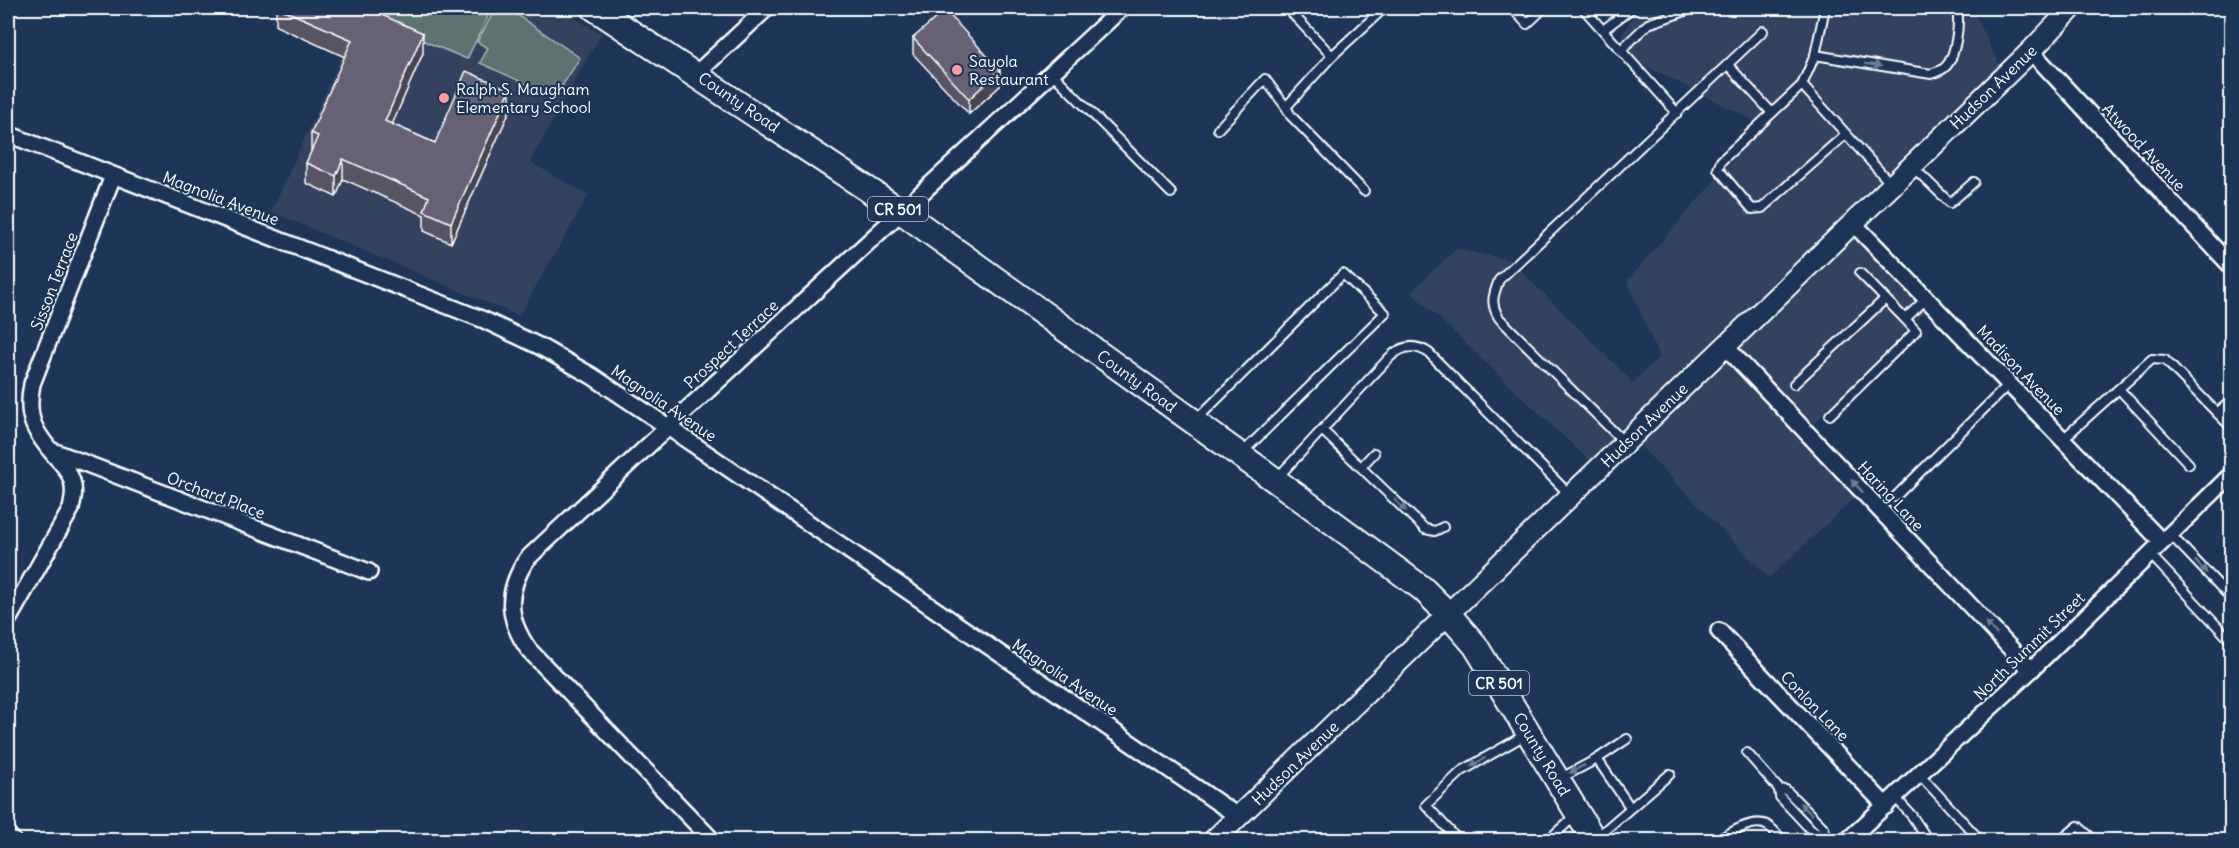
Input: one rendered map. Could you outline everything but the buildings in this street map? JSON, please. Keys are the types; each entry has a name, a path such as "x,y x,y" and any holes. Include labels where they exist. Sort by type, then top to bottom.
{"main road":[{"name":"County Road","path":"594,8 902,212 1423,589 1475,645 1594,840"}],"street":[{"path":"696,74 767,8"},
{"name":"Prospect Terrace","path":"712,840 529,650 519,636 513,621 511,605 518,573 527,559 668,427 1122,8"},
{"name":"Hudson Avenue","path":"1214,840 1854,223 2031,51 2072,8"},
{"name":"Atwood Avenue","path":"2031,51 2232,267"},
{"name":"Magnolia Avenue","path":"8,134 484,320 539,346 592,376 668,427 1239,817"},
{"name":"Sisson Terrace","path":"8,620 71,509 74,495 72,481 66,468 36,433 30,416 30,392 113,176"},
{"name":"Madison Avenue","path":"1854,223 2063,439 2166,538"},
{"name":"Haring Lane","path":"1725,346 2031,670"},
{"name":"Orchard Place","path":"51,450 369,572"},
{"name":"North Summit Street","path":"1848,840 2031,670 2232,474"},
{"name":"Conlon Lane","path":"1719,631 1890,801"}],"lane":[{"path":"1287,8 1332,56"},
{"path":"1286,107 1332,56 1384,8"},
{"path":"1512,8 1527,24 1544,8"},
{"path":"1583,8 1677,113"},
{"path":"1603,30 1632,8"},
{"path":"1668,8 1672,16"},
{"path":"1621,50 1648,24 1694,8"},
{"path":"1825,8 1815,55 1802,85 1721,161 1718,169 1752,208 1762,208 1846,134"},
{"path":"1815,55 1931,74 1943,70 1950,62 1959,25 1958,8"},
{"path":"1626,443 1498,318 1492,308 1492,298 1499,280 1763,32"},
{"path":"1728,65 1772,113"},
{"path":"1052,73 1171,193"},
{"path":"1218,129 1266,79 1291,116 1364,191"},
{"path":"1802,85 1893,185"},
{"path":"1912,166 1950,203 1974,182"},
{"path":"1830,415 1916,331 1860,273"},
{"path":"1194,422 1343,274 1385,314 1240,455"},
{"path":"1905,319 1927,298"},
{"path":"1794,384 1885,299"},
{"path":"1275,480 1396,350 1413,346 1422,348 1571,496"},
{"path":"2063,439 2152,359 2165,360 2232,428"},
{"path":"1895,497 2009,384"},
{"path":"2119,389 2189,464"},
{"path":"2217,413 2232,400"},
{"path":"1322,430 1425,529 1435,531 1443,527"},
{"path":"1360,467 1374,453"},
{"path":"2166,538 2232,599"},
{"path":"2150,554 2232,642"},
{"path":"1458,840 1426,806 1462,771 1529,732"},
{"path":"1557,780 1627,740"},
{"path":"1747,753 1779,789 1780,797 1811,830 1828,838"},
{"path":"1597,759 1630,807"},
{"path":"1594,840 1670,774"},
{"path":"1919,774 1980,840"},
{"path":"1890,801 1912,816 1928,840"},
{"path":"1548,840 1578,813"},
{"path":"1718,840 1756,823 1768,825 1782,840"},
{"path":"2061,840 2078,826 2094,840"}],"shaded area":[{"name":"Ralph S. Maugham Elementary School","path":"364,8 559,8 601,34 530,162 589,195 519,316 271,212"},
{"path":"1637,8 1800,8 1800,14 1808,8 1876,8 1887,18 1920,8 1972,8 2006,79 1851,226 1931,305 1806,432 1861,492 1769,578 1629,435 1596,467 1411,292 1456,249 1510,260 1633,382 1659,357 1627,281 1763,125 1614,50"}],"green space":[{"path":"389,8 492,8 467,59 383,24"},
{"path":"496,8 507,8 580,58 555,97 480,63 488,48 477,42"}],"place":[{"name":"Sayola Restaurant","path":"957,70"},
{"name":"Ralph S. Maugham Elementary School","path":"444,98"}]}
